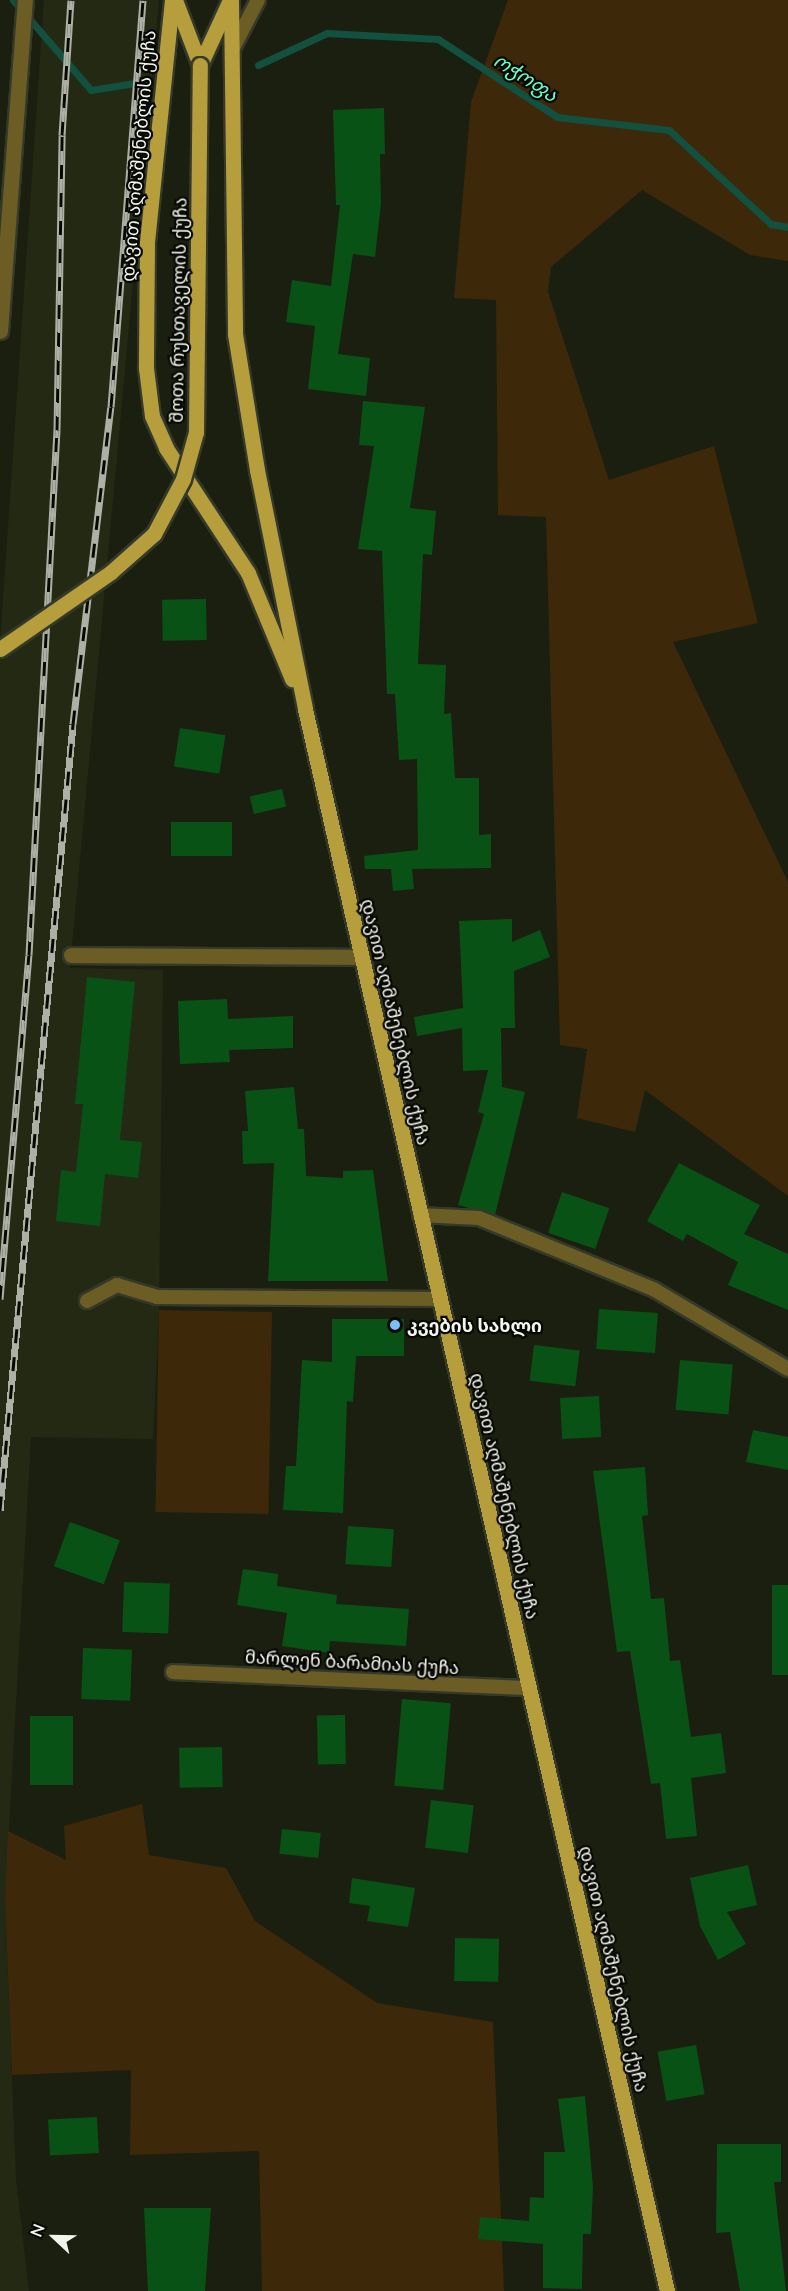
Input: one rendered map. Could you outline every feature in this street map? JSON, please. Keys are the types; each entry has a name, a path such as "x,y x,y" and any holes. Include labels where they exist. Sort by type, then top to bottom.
{"main road":[{"name":"შოთა რუსთაველის ქუჩა","path":"0,649 111,572 154,534 183,479 196,432 200,65 173,0"},
{"name":"დავით აღმაშენებლის ქუჩა","path":"173,0 147,243 146,368 152,416 166,448 248,573 304,709"},
{"name":"შოთა რუსთაველის ქუჩა","path":"200,65 230,0"},
{"name":"დავით აღმაშენებლის ქუჩა","path":"230,0 235,334 304,709 667,2291"}],"street":[{"path":"0,331 25,0"},
{"path":"70,955 362,957"}],"lane":[{"path":"232,50 258,0"},
{"path":"420,1215 479,1218 655,1290 788,1369"},
{"path":"87,1301 117,1285 157,1297 440,1299"},
{"name":"მარლენ ბარამიას ქუჩა","path":"173,1672 529,1688"}],"shaded area":[{"path":"44,0 159,0 70,968 163,970 159,1310 153,1439 31,1437 5,1899 16,2179 29,2291 0,2291 0,644"},
{"path":"508,0 788,0 788,261 750,255 642,190 551,267 548,292 609,480 714,446 758,623 673,642 788,882 788,1196 645,1090 635,1132 577,1118 587,1049 560,1045 546,517 498,515 496,300 454,298 471,102"},
{"path":"159,1310 272,1312 268,1514 155,1512"},
{"path":"142,1804 149,1855 226,1868 255,1921 377,2003 493,2022 504,2291 262,2291 259,2151 130,2155 131,2070 12,2075 5,1899 8,1831 66,1860 64,1826"}],"building":[{"path":"384,108 385,154 380,154 381,204 375,257 353,254 338,354 370,358 366,396 308,389 315,326 286,322 292,280 331,286 340,205 336,205 333,110"},
{"path":"363,401 425,407 410,508 436,511 432,555 423,554 418,664 446,665 444,714 451,713 455,778 479,778 479,835 491,834 491,868 412,869 414,889 393,891 391,869 365,869 364,856 418,850 417,759 399,760 395,694 387,694 382,551 358,549 374,446 359,445"},
{"path":"206,599 207,640 163,641 162,600"},
{"path":"180,728 225,735 219,774 174,767"},
{"path":"282,789 286,807 254,814 250,796"},
{"path":"171,822 232,822 232,856 171,856"},
{"path":"512,919 512,942 540,930 550,957 514,971 515,1028 501,1028 502,1087 525,1092 495,1215 458,1205 484,1114 478,1112 488,1070 463,1071 462,1028 417,1036 414,1017 463,1008 459,921"},
{"path":"87,977 135,982 120,1140 142,1142 138,1178 105,1174 100,1226 56,1221 61,1170 76,1172 83,1104 75,1104"},
{"path":"227,999 228,1019 293,1016 293,1048 229,1050 230,1062 180,1064 178,1001"},
{"path":"294,1087 298,1129 304,1129 306,1176 343,1178 343,1171 373,1170 388,1281 268,1281 274,1163 243,1164 242,1131 248,1131 245,1091"},
{"path":"679,1163 760,1205 744,1234 788,1254 788,1310 728,1285 738,1262 687,1234 683,1241 647,1221"},
{"path":"562,1192 609,1208 595,1249 548,1233"},
{"path":"599,1309 658,1313 655,1353 596,1349"},
{"path":"332,1319 404,1319 404,1356 356,1356 353,1402 347,1401 343,1513 283,1510 286,1466 296,1466 302,1360 332,1362"},
{"path":"534,1345 580,1351 575,1386 530,1381"},
{"path":"680,1360 733,1365 728,1414 676,1410"},
{"path":"599,1396 601,1437 562,1439 560,1398"},
{"path":"753,1430 788,1437 788,1470 746,1462"},
{"path":"645,1467 648,1515 642,1516 651,1599 664,1598 670,1661 680,1660 691,1737 721,1733 726,1773 691,1778 697,1836 666,1839 660,1783 651,1784 630,1651 617,1652 593,1471"},
{"path":"70,1522 120,1540 104,1584 54,1566"},
{"path":"348,1526 394,1529 391,1567 345,1564"},
{"path":"243,1569 278,1574 277,1586 337,1595 336,1604 409,1609 406,1646 330,1641 329,1653 282,1646 287,1613 237,1605"},
{"path":"124,1582 170,1584 168,1634 122,1632"},
{"path":"772,1585 788,1585 788,1675 772,1675"},
{"path":"83,1648 132,1650 130,1701 81,1699"},
{"path":"402,1699 451,1703 443,1790 394,1786"},
{"path":"317,1715 345,1715 346,1764 318,1764"},
{"path":"30,1716 73,1716 73,1785 30,1785"},
{"path":"222,1747 223,1787 180,1788 179,1748"},
{"path":"431,1800 474,1805 468,1853 425,1848"},
{"path":"282,1829 321,1833 318,1858 279,1854"},
{"path":"748,1865 757,1905 727,1912 746,1944 718,1960 700,1926 690,1878"},
{"path":"352,1878 415,1888 408,1927 367,1921 370,1906 349,1903"},
{"path":"455,1938 499,1939 498,1982 454,1981"},
{"path":"696,2045 705,2094 666,2101 658,2052"},
{"path":"585,2096 593,2187 591,2234 583,2234 582,2289 543,2288 543,2244 478,2239 480,2217 529,2221 530,2197 544,2198 544,2152 565,2152 558,2099"},
{"path":"97,2117 99,2153 50,2156 48,2120"},
{"path":"717,2144 781,2144 781,2182 774,2182 786,2291 740,2291 730,2232 716,2233"},
{"path":"144,2208 211,2208 205,2291 148,2291"}],"waterway":[{"name":"ოჭოფა","path":"13,0 91,90 147,81"},
{"name":"ოჭოფა","path":"258,65 327,33 438,39 557,117 669,130 771,224 788,227"}],"railway":[{"path":"0,1299 29,955 57,430 62,135 71,0"},
{"path":"0,1510 73,724 111,407 143,0"}],"place":[{"name":"კვების სახლი","path":"395,1325"}]}
